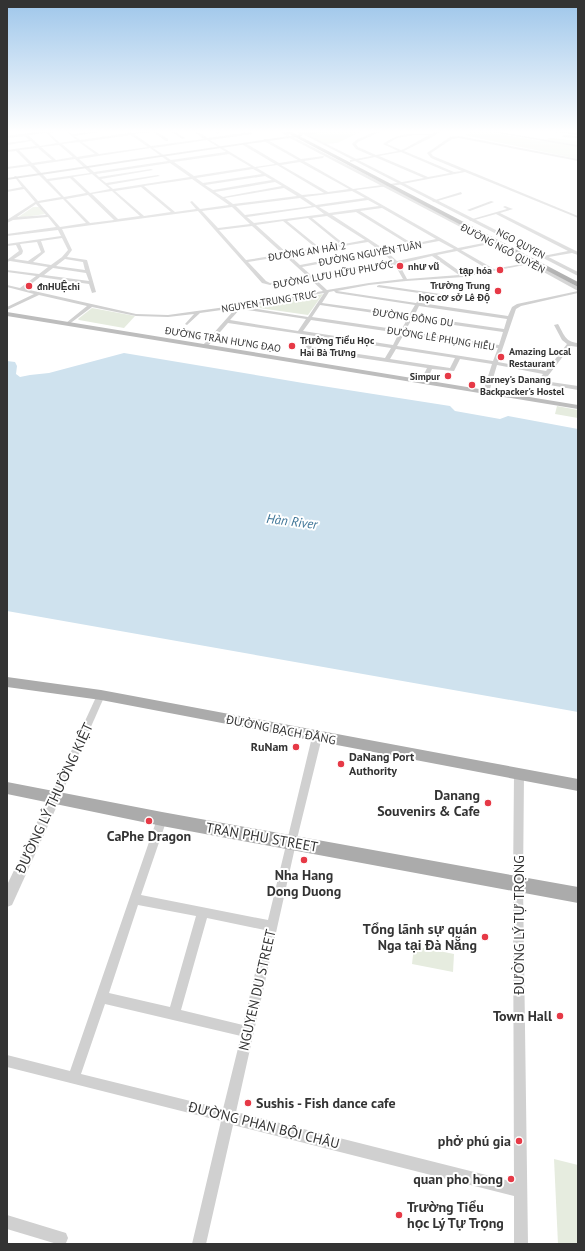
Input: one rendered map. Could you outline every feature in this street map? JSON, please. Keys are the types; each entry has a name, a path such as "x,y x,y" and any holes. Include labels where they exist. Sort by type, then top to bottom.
{"highway":[{"name":"NGO QUYEN","path":"392,188 578,285"},
{"name":"NGO QUYEN","path":"409,188 578,278"}],"main road":[{"name":"ĐƯỜNG TRẦN HƯNG ĐẠO","path":"7,314 578,407"},
{"name":"ĐƯỜNG BẠCH ĐẰNG","path":"7,682 101,695 317,737 578,785"},
{"name":"TRAN PHU STREET","path":"7,788 55,796 162,819 578,895"}],"street":[{"path":"7,191 23,188"},
{"path":"21,289 64,258 70,250 59,228 25,188"},
{"path":"55,188 89,224"},
{"path":"82,188 117,220"},
{"path":"109,188 143,217"},
{"path":"7,222 37,202 128,188"},
{"path":"145,188 174,213"},
{"path":"208,188 232,205 327,292 510,318"},
{"path":"212,191 228,188"},
{"path":"221,198 276,188"},
{"path":"286,188 384,251 396,263 406,280"},
{"path":"321,188 327,192"},
{"path":"7,235 357,188"},
{"name":"ĐƯỜNG NGÔ QUYỀN","path":"392,188 532,263 578,290"},
{"name":"ĐƯỜNG NGÔ QUYỀN","path":"409,188 578,274"},
{"path":"508,188 578,217"},
{"path":"352,189 492,270"},
{"path":"434,201 461,193"},
{"path":"244,216 368,199"},
{"path":"192,202 246,261"},
{"path":"469,210 492,202"},
{"path":"218,229 382,207"},
{"path":"471,220 511,209 505,207"},
{"path":"357,210 412,245"},
{"path":"496,213 578,254"},
{"path":"11,219 48,216"},
{"path":"309,217 343,245"},
{"path":"284,220 319,249"},
{"path":"7,244 63,237"},
{"path":"29,263 43,252 38,240"},
{"name":"ĐƯỜNG NGUYỄN TUÂN","path":"300,266 439,240"},
{"name":"ĐƯỜNG AN HẢI 2","path":"246,261 368,241"},
{"name":"ĐƯỜNG LƯU HỮU PHƯỚC","path":"246,261 264,282 270,284 396,263 493,242"},
{"path":"8,261 20,253 17,243"},
{"path":"545,257 573,251"},
{"path":"433,255 464,276"},
{"path":"64,258 85,261 94,292"},
{"path":"8,261 88,272"},
{"name":"NGUYEN TRUNG TRUC","path":"7,286 144,316 168,316 240,306 369,284 464,276 532,263"},
{"path":"7,271 92,283"},
{"path":"369,284 461,298"},
{"path":"486,392 514,308 519,305 578,290"},
{"path":"300,332 327,292"},
{"path":"387,360 424,292"},
{"path":"7,309 38,293"},
{"name":"ĐƯỜNG ĐÔNG DU","path":"320,304 506,331"},
{"path":"68,324 91,305"},
{"path":"205,346 240,306"},
{"name":"ĐƯỜNG LÊ PHỤNG HIẾU","path":"240,306 247,309 501,347"},
{"path":"187,324 198,312"},
{"path":"228,321 496,363 547,373"},
{"path":"556,325 564,339 570,344 578,345"},
{"path":"318,335 308,348 452,370 458,357"},
{"path":"570,344 540,382 578,388"},
{"path":"423,382 430,367"},
{"name":"ĐƯỜNG LÝ THƯỜNG KIỆT","path":"7,900 101,695"},
{"name":"NGUYEN DU STREET","path":"199,1244 291,843 317,737"},
{"name":"ĐƯỜNG LÝ TỰ TRỌNG","path":"519,774 518,884 521,1244"},
{"path":"74,1077 136,899 162,819"},
{"path":"136,899 272,926"},
{"path":"174,1013 203,912"},
{"path":"102,997 174,1013 248,1032"},
{"name":"ĐƯỜNG PHAN BỘI CHÂU","path":"7,1061 521,1191"},
{"path":"7,1222 61,1238"}],"shaded area":[{"path":"33,207 39,207 45,214 17,218"},
{"path":"323,294 308,315 252,307"},
{"path":"92,308 135,316 124,328 78,319"},
{"path":"557,406 578,410 578,418 555,414"},
{"path":"414,946 454,954 453,972 412,964"},
{"path":"554,1159 578,1165 578,1244 558,1244"}],"water":[{"name":"Hàn River","path":"124,353 450,406 455,411 500,419 508,416 578,429 578,712 7,611 7,361 15,362 17,366 16,374 20,377 49,373"}],"place":[{"name":"như vũ","path":"400,266"},
{"name":"tạp hóa","path":"500,270"},
{"name":"đnHUỆchi","path":"29,286"},
{"name":"Trường Trung học cơ sở Lê Độ","path":"498,291"},
{"name":"Trường Tiểu Học Hai Bà Trưng","path":"292,346"},
{"name":"Amazing Local Restaurant","path":"501,357"},
{"name":"Simpur","path":"448,376"},
{"name":"Barney's Danang Backpacker's Hostel","path":"472,385"},
{"name":"RuNam","path":"296,747"},
{"name":"DaNang Port Authority","path":"341,764"},
{"name":"Danang Souvenirs & Cafe","path":"488,803"},
{"name":"CaPhe Dragon","path":"149,821"},
{"name":"Nha Hang Dong Duong","path":"304,860"},
{"name":"Tổng lãnh sự quán Nga tại Đà Nẵng","path":"485,937"},
{"name":"Town Hall","path":"560,1016"},
{"name":"Sushis - Fish dance cafe","path":"248,1103"},
{"name":"phở phú gia","path":"519,1141"},
{"name":"quan pho hong","path":"511,1179"},
{"name":"Trường Tiểu học Lý Tự Trọng","path":"399,1215"}]}
